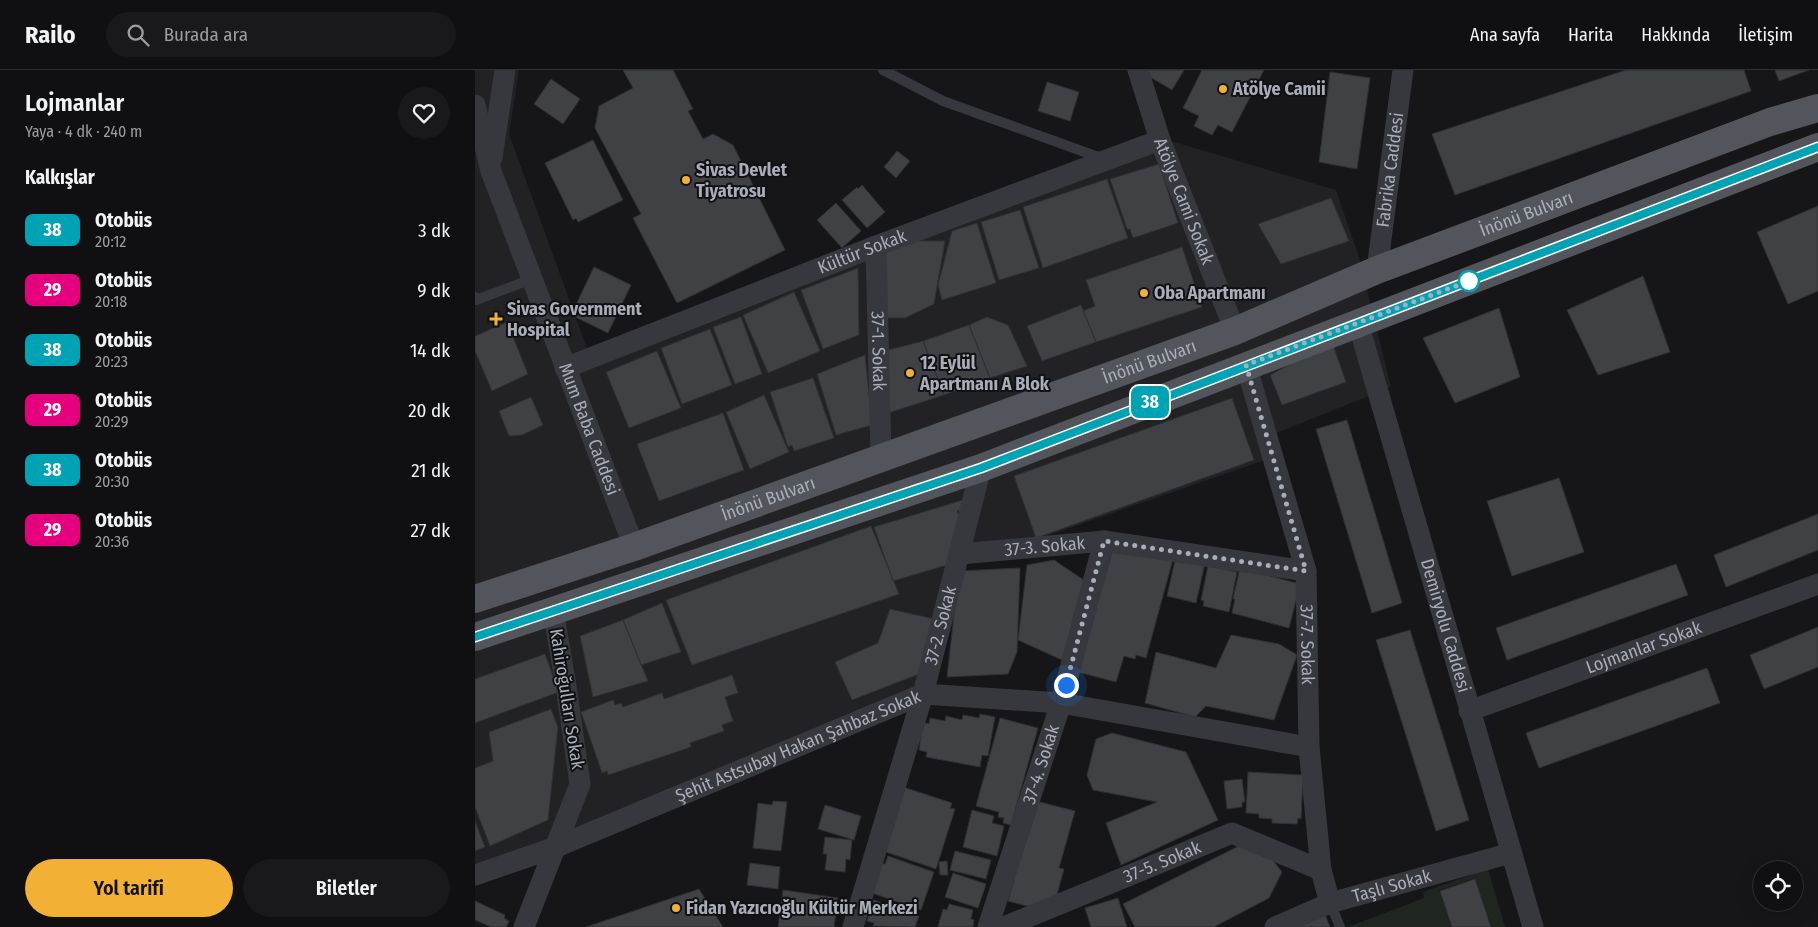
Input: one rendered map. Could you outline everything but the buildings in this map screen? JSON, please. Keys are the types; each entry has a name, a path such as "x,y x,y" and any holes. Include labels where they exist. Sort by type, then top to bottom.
{"main road":[{"name":"İnönü Bulvarı","path":"475,598 634,546 1235,331 1377,270 1770,122 1818,108"},
{"name":"İnönü Bulvarı","path":"475,637 981,468 1818,147"}],"street":[{"name":"Mum Baba Caddesi","path":"491,171 505,70"},
{"name":"Atölye Cami Sokak","path":"1137,70 1160,140 1235,331"},
{"name":"Fabrika Caddesi","path":"1377,270 1403,70"},
{"name":"Mum Baba Caddesi","path":"475,105 491,171 634,546"},
{"name":"Kültür Sokak","path":"565,368 876,246 1160,140"},
{"name":"37-1. Sokak","path":"876,246 881,457"},
{"name":"Demiryolu Caddesi","path":"1359,323 1469,711 1533,927"},
{"name":"37-7. Sokak","path":"1246,365 1306,571 1309,746 1321,870 1330,903"},
{"name":"37-2. Sokak","path":"853,927 923,694 981,468"},
{"name":"37-3. Sokak","path":"960,554 1104,541 1306,571"},
{"name":"37-4. Sokak","path":"989,927 1061,703 1104,541"},
{"name":"Lojmanlar Sokak","path":"1469,711 1818,584"},
{"name":"Kahiroğulları Sokak","path":"523,927 580,784 553,610"},
{"name":"Şehit Astsubay Hakan Şahbaz Sokak","path":"475,875 556,847 923,694 1061,703 1309,746"},
{"name":"37-5. Sokak","path":"1004,927 1232,833 1321,870"},
{"name":"Taşlı Sokak","path":"1275,927 1330,903 1511,853"}],"lane":[{"path":"883,70 943,101 1107,160"},
{"path":"475,299 532,279"},
{"name":"37-7. Sokak","path":"1330,903 1339,927"}],"shaded area":[{"path":"475,70 519,70 509,134 592,362 1161,138 1336,190 1359,257 1391,387 1274,434 1282,454 1038,539 962,551 923,691 475,869"},
{"path":"1488,869 1505,927 1492,927 1475,878 1439,890 1452,927 1348,927 1424,898 1423,892"}],"bus line":[{"name":"38","path":"475,637 981,468 1818,147"}],"place":[{"name":"Atölye Camii","path":"1223,89"},
{"name":"Sivas Devlet Tiyatrosu","path":"686,180"},
{"name":"Oba Apartmanı","path":"1144,293"},
{"name":"Sivas Government Hospital","path":"496,319"},
{"name":"12 Eylül Apartmanı A Blok","path":"910,373"},
{"name":"Fidan Yazıcıoğlu Kültür Merkezi","path":"676,908"}],"route":[{"path":"1066,685 1104,541 1306,571 1246,365 1469,281"}]}
